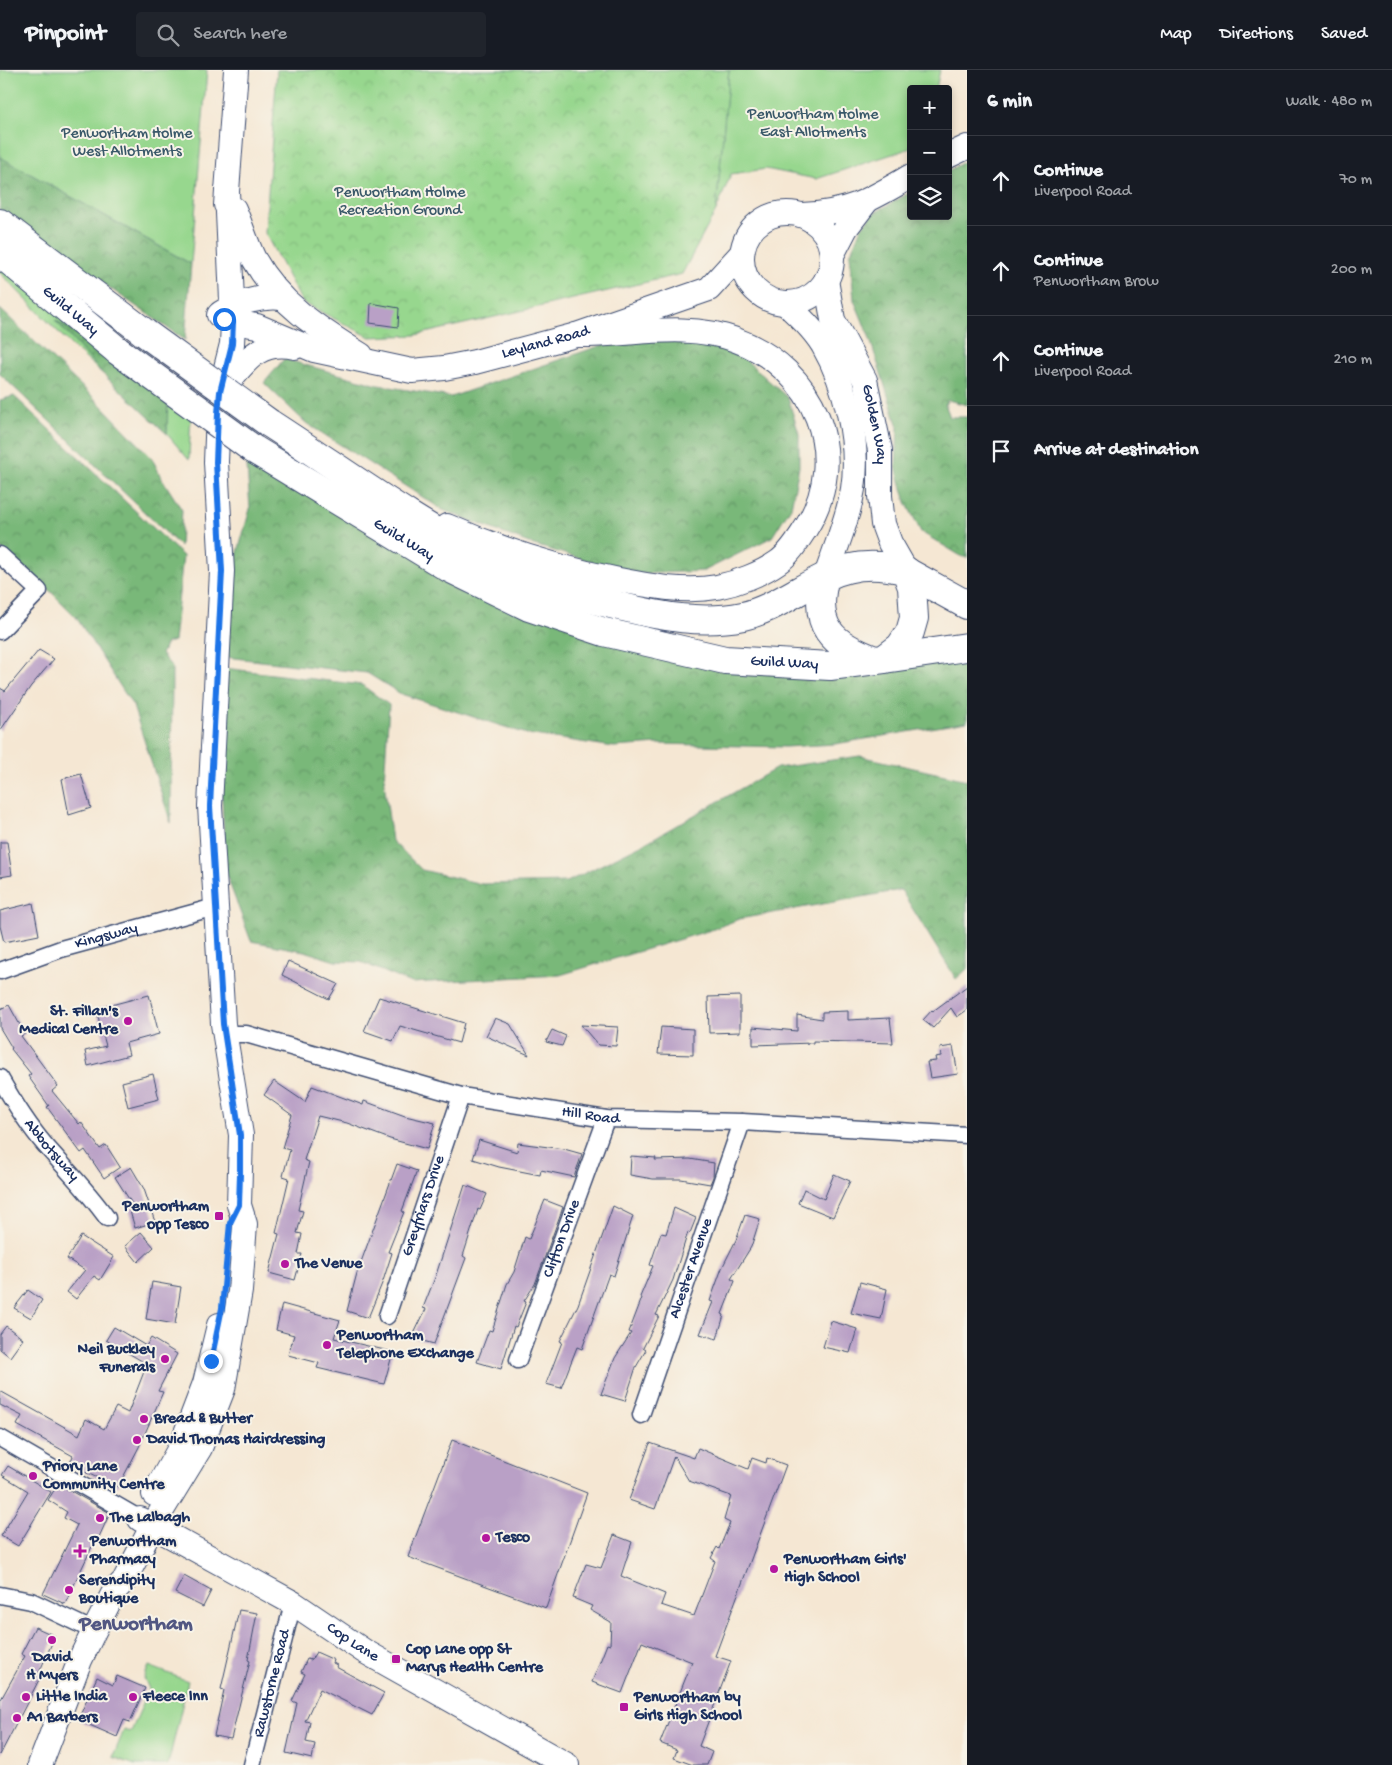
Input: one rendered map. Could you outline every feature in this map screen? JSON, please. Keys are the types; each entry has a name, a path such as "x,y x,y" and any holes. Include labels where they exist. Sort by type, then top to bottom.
{"highway":[{"name":"Guild Way","path":"0,223 145,333 270,423 430,529 492,562 547,585 606,603 663,617 721,619 745,616 825,576"},
{"name":"Guild Way","path":"0,253 118,351 253,449 449,568 529,607 604,632 725,660 830,666 880,660"},
{"path":"967,605 907,572 874,565 856,567 825,576 821,604 824,620 831,635 841,645 880,660 967,646"},
{"path":"880,660 900,647 910,632 914,618 913,595 907,572"}],"main road":[{"path":"40,1765 80,1660 115,1590 112,1573 147,1522 181,1446 205,1382 222,1308 230,1223 239,1205 240,1135 225,1034 215,907 210,806 222,571 216,462 220,392 217,371 228,315 227,191 236,70"},
{"path":"952,154 967,147"},
{"path":"802,215 814,221 823,230 830,242 831,268 826,280 809,297 776,300 750,284 742,264 742,253 746,240 753,229 763,220 775,214 802,215 833,212 866,202 907,178"},
{"name":"Leyland Road","path":"227,191 254,258 282,298 310,323 377,365"},
{"path":"832,255 846,228 866,202"},
{"name":"Leyland Road","path":"710,289 742,253"},
{"name":"Golden Way","path":"826,280 834,320 865,380 880,450 880,496 883,524 890,544 907,572"},
{"name":"Leyland Road","path":"228,315 314,350 412,371 444,368 576,335 710,289 776,300"},
{"path":"228,315 268,297 282,298"},
{"name":"Golden Way","path":"776,300 809,326 826,352 834,369 852,434 855,462 853,488 845,520 825,576"},
{"path":"386,499 495,547 571,570 642,585 686,590 716,587 751,576 780,561 798,541 811,519 820,500 825,481 824,443 814,410 796,378 761,351 734,339 706,333 673,330 576,335"},
{"path":"220,392 253,355 271,345 287,345 314,350"},
{"name":"Cop Lane","path":"147,1522 293,1603 372,1656 567,1765"}],"street":[{"path":"0,555 39,591 0,631"},
{"name":"Kingsway","path":"0,971 60,949 215,907"},
{"name":"Hill Road","path":"225,1034 246,1034 461,1096 606,1118 742,1122 967,1135"},
{"name":"Abbotsway","path":"0,1078 12,1099 44,1144 85,1188 107,1218"},
{"name":"Greyfriars Drive","path":"387,1316 461,1096"},
{"name":"Clifton Drive","path":"518,1360 606,1118"},
{"name":"Alcester Avenue","path":"641,1415 742,1122"},
{"path":"0,1438 147,1522"},
{"path":"0,1595 31,1601 94,1631"},
{"name":"Rawstorne Road","path":"252,1765 293,1603"}],"green space":[{"name":"Penwortham Holme West Allotments","path":"0,70 207,70 191,264 0,157"},
{"name":"Penwortham Holme Recreation Ground","path":"277,70 729,70 716,211 682,274 416,335 370,337 302,302 265,233"},
{"name":"Penwortham Holme East Allotments","path":"729,70 940,70 937,85 907,85 907,149 816,179 766,169 731,174 716,211"},
{"path":"0,157 191,264 185,340 0,212"},
{"path":"967,160 967,405 948,400 945,404 950,417 967,417 967,558 921,532 906,502 896,467 898,427 869,336 854,300 850,255 861,228 874,213 907,194 907,220 952,220 952,169"},
{"path":"0,267 135,371 57,321 104,375 72,346 0,273"},
{"path":"0,309 95,399 152,458 161,477 182,510 180,546 0,374"},
{"path":"55,320 168,394 167,434 104,375"},
{"path":"678,338 737,352 788,398 799,434 799,467 791,507 772,537 704,571 634,574 534,545 443,510 306,423 264,383 284,359 378,385 451,397 611,342"},
{"path":"168,394 191,410 189,460 167,434"},
{"path":"14,396 183,556 174,641 167,643 161,654 172,667 171,823 133,706 76,617 49,590 0,548 0,400"},
{"path":"246,451 680,659 967,656 967,722 835,744 785,747 659,744 614,747 527,734 401,694 367,673 225,657 232,573 250,509"},
{"path":"224,668 362,685 389,705 384,782 392,841 422,870 482,884 567,882 647,842 777,768 860,756 967,780 967,969 956,979 901,890 739,919 711,930 560,975 411,983 361,962 335,961 304,951 251,941 226,874 220,761"},
{"path":"149,1666 188,1681 168,1765 135,1765 113,1757 124,1730 131,1732 149,1689 144,1678"}],"building":[{"path":"371,303 399,308 398,327 370,323"},
{"path":"39,650 54,659 31,686 0,731 0,688 5,691"},
{"path":"81,774 91,808 69,815 62,779"},
{"path":"0,842 7,842 12,875 0,877"},
{"path":"33,903 39,935 4,942 0,926 0,911"},
{"path":"288,961 338,984 329,999 282,975"},
{"path":"967,986 967,1010 957,1017 951,1008 933,1028 923,1020 932,1010"},
{"name":"St. Fillan's Medical Centre","path":"149,995 159,1034 126,1043 129,1055 88,1066 85,1051 106,1046 96,1009"},
{"path":"740,996 740,1032 709,1033 708,997"},
{"path":"379,997 464,1023 459,1043 400,1026 393,1041 364,1031"},
{"path":"9,1005 25,1034 21,1036 58,1086 52,1091 79,1124 81,1122 100,1149 106,1145 120,1167 104,1178 85,1150 81,1153 47,1107 49,1106 28,1076 31,1074 11,1049 0,1028 0,1009"},
{"path":"848,1011 848,1020 890,1018 893,1043 813,1041 813,1043 753,1045 753,1027 797,1031 797,1015 822,1019 822,1012"},
{"path":"495,1018 510,1024 529,1055 486,1036"},
{"path":"581,1025 618,1027 616,1046 598,1045"},
{"path":"661,1027 693,1029 693,1055 658,1054"},
{"path":"552,1030 566,1036 562,1046 546,1042"},
{"path":"953,1046 958,1074 930,1078 927,1062 936,1061 935,1057 941,1056 940,1048"},
{"path":"153,1074 159,1099 128,1107 122,1082"},
{"path":"274,1081 305,1102 312,1086 363,1105 364,1101 405,1116 435,1123 427,1149 390,1139 347,1123 318,1116 304,1160 309,1162 298,1210 303,1211 297,1233 302,1234 298,1254 302,1254 295,1280 269,1273 279,1234 276,1233 289,1178 283,1176 290,1150 282,1148 292,1115 264,1095"},
{"path":"479,1140 517,1152 518,1143 564,1149 582,1154 574,1177 541,1170 540,1175 499,1167 473,1159"},
{"path":"631,1156 656,1158 655,1160 690,1159 714,1163 713,1177 710,1184 681,1179 653,1179 630,1175"},
{"path":"397,1164 417,1171 402,1211 404,1212 388,1252 392,1253 383,1281 368,1318 347,1311 357,1273"},
{"path":"131,1167 144,1189 155,1222 135,1228 129,1208 134,1207 115,1177"},
{"path":"834,1174 850,1181 833,1217 798,1203 804,1189 824,1199"},
{"path":"465,1185 487,1194 480,1210 478,1209 463,1256 466,1258 434,1344 412,1338 426,1309 423,1308 436,1275"},
{"path":"545,1200 563,1207 535,1284 524,1301 526,1302 516,1327 514,1326 501,1369 477,1362 489,1330 492,1331 525,1237 529,1239"},
{"path":"613,1206 633,1216 614,1276 609,1274 582,1349 577,1347 561,1388 546,1384 562,1342 560,1341 578,1305"},
{"path":"674,1208 696,1218 690,1233 688,1232 673,1280 656,1315 659,1316 643,1348 646,1350 636,1367 625,1401 601,1394 615,1358 631,1333 629,1332 642,1298 640,1297 653,1266 650,1265 661,1233 666,1234"},
{"path":"745,1215 760,1219 751,1247 731,1279 735,1281 722,1314 724,1315 717,1339 700,1334 713,1302 710,1301 722,1268 736,1240"},
{"path":"141,1232 154,1247 138,1262 125,1246"},
{"path":"81,1236 114,1257 100,1280 94,1276 76,1299 67,1292 85,1270 67,1259"},
{"path":"152,1282 181,1287 175,1324 146,1319"},
{"path":"860,1282 887,1289 881,1319 851,1313"},
{"path":"28,1290 42,1300 31,1318 14,1308"},
{"name":"Penwortham Telephone Exchange","path":"282,1304 340,1320 334,1338 393,1352 384,1384 317,1368 319,1363 288,1355 294,1335 276,1330"},
{"path":"831,1321 857,1329 850,1353 823,1347"},
{"path":"6,1326 23,1339 10,1357 0,1349 0,1334"},
{"path":"114,1327 146,1346 151,1338 177,1354 158,1391 163,1392 139,1447 118,1487 69,1465 73,1456 17,1425 22,1416 0,1405 0,1391 79,1435 86,1419 104,1429 116,1407 128,1413 147,1364 106,1340"},
{"path":"452,1440 587,1493 546,1608 408,1557"},
{"path":"650,1443 694,1458 698,1448 748,1469 752,1458 766,1463 767,1458 786,1465 715,1656 731,1661 699,1746 712,1752 707,1765 693,1765 674,1758 677,1750 660,1743 692,1662 642,1642 622,1693 592,1682 607,1644 610,1645 611,1622 590,1610 592,1606 573,1598 586,1564 601,1568 614,1535 632,1542 621,1576 665,1594 661,1605 694,1616 715,1561 711,1558 717,1547 719,1549 730,1523 724,1520 731,1496 689,1481 674,1456 655,1509 629,1500"},
{"path":"8,1466 51,1492 18,1546 1,1536 28,1491 2,1475"},
{"path":"58,1484 110,1513 65,1604 43,1594 77,1525 64,1518 67,1512 48,1500"},
{"path":"184,1576 211,1591 203,1607 175,1593"},
{"path":"239,1610 257,1613 248,1660 250,1661 231,1739 214,1736 224,1690 221,1689"},
{"path":"35,1627 55,1636 39,1673 42,1674 0,1755 0,1701 25,1656 21,1654"},
{"path":"316,1652 334,1660 333,1663 337,1665 336,1667 384,1693 372,1715 320,1689 305,1721 310,1722 306,1742 315,1744 312,1759 286,1753 297,1703 292,1701 305,1674 301,1672 307,1659 311,1660"},
{"path":"117,1676 145,1688 130,1722 124,1720 117,1737 78,1720 97,1677 113,1685"}],"place":[{"name":"St. Fillan's Medical Centre","path":"128,1021"},
{"name":"Penwortham opp Tesco","path":"219,1216"},
{"name":"The Venue","path":"285,1264"},
{"name":"Penwortham Telephone Exchange","path":"327,1345"},
{"name":"Neil Buckley Funerals","path":"165,1359"},
{"name":"Bread & Butter","path":"144,1419"},
{"name":"David Thomas Hairdressing","path":"137,1440"},
{"name":"Priory Lane Community Centre","path":"33,1476"},
{"name":"The Lalbagh","path":"100,1518"},
{"name":"Tesco","path":"486,1538"},
{"name":"Penwortham Pharmacy","path":"80,1551"},
{"name":"Penwortham Girls' High School","path":"774,1569"},
{"name":"Serendipity Boutique","path":"69,1590"},
{"name":"David H Myers","path":"52,1640"},
{"name":"Cop Lane opp St Marys Health Centre","path":"396,1659"},
{"name":"Little India","path":"26,1697"},
{"name":"Fleece Inn","path":"133,1697"},
{"name":"Penwortham by Girls High School","path":"624,1707"},
{"name":"A1 Barbers","path":"17,1718"}],"district":[{"name":"Penwortham","path":"136,1625"}],"route":[{"path":"211,1361 222,1308 230,1223 239,1205 240,1174 240,1135 235,1090 223,1024 210,806 213,709 218,662 222,571 219,548 216,462 218,413 220,392 232,344 233,322 224,319"}]}
